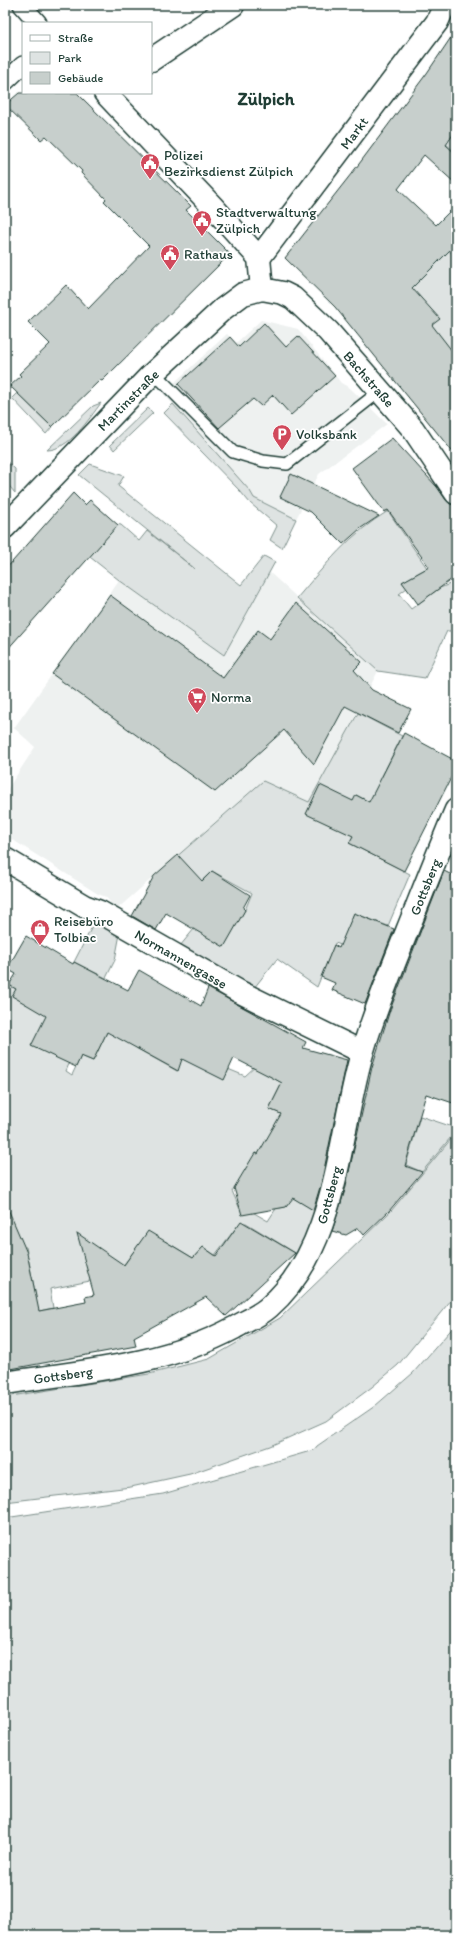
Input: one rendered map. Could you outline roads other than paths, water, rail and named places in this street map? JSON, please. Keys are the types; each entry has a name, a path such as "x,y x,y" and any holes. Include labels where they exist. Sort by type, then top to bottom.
{"street":[{"path":"22,5 37,22"},
{"path":"152,59 233,5"},
{"name":"Markt","path":"259,258 437,22 445,5"},
{"path":"5,82 22,66"},
{"path":"106,94 259,258 262,289"},
{"name":"Martinstraße","path":"5,527 154,373 233,300 243,294 262,289"},
{"name":"Bachstraße","path":"262,289 284,293 304,307 328,331 413,429 456,493"},
{"name":"Gottsberg","path":"5,1383 134,1364 167,1355 219,1336 256,1316 270,1306 308,1258 326,1215 362,1052 381,998 456,810"},
{"name":"Normannengasse","path":"5,859 84,906 100,912 240,992 362,1052"}],"lane":[{"path":"154,373 233,452 263,461 287,464 380,391"}],"place":[{"name":"Polizei Bezirksdienst Zülpich","path":"150,180"},
{"name":"Stadtverwaltung Zülpich","path":"202,237"},
{"name":"Rathaus","path":"170,271"},
{"name":"Volksbank","path":"282,451"},
{"name":"Norma","path":"197,714"},
{"name":"Reisebüro Tolbiac","path":"40,946"}],"district":[{"name":"Zülpich","path":"266,99"}]}
